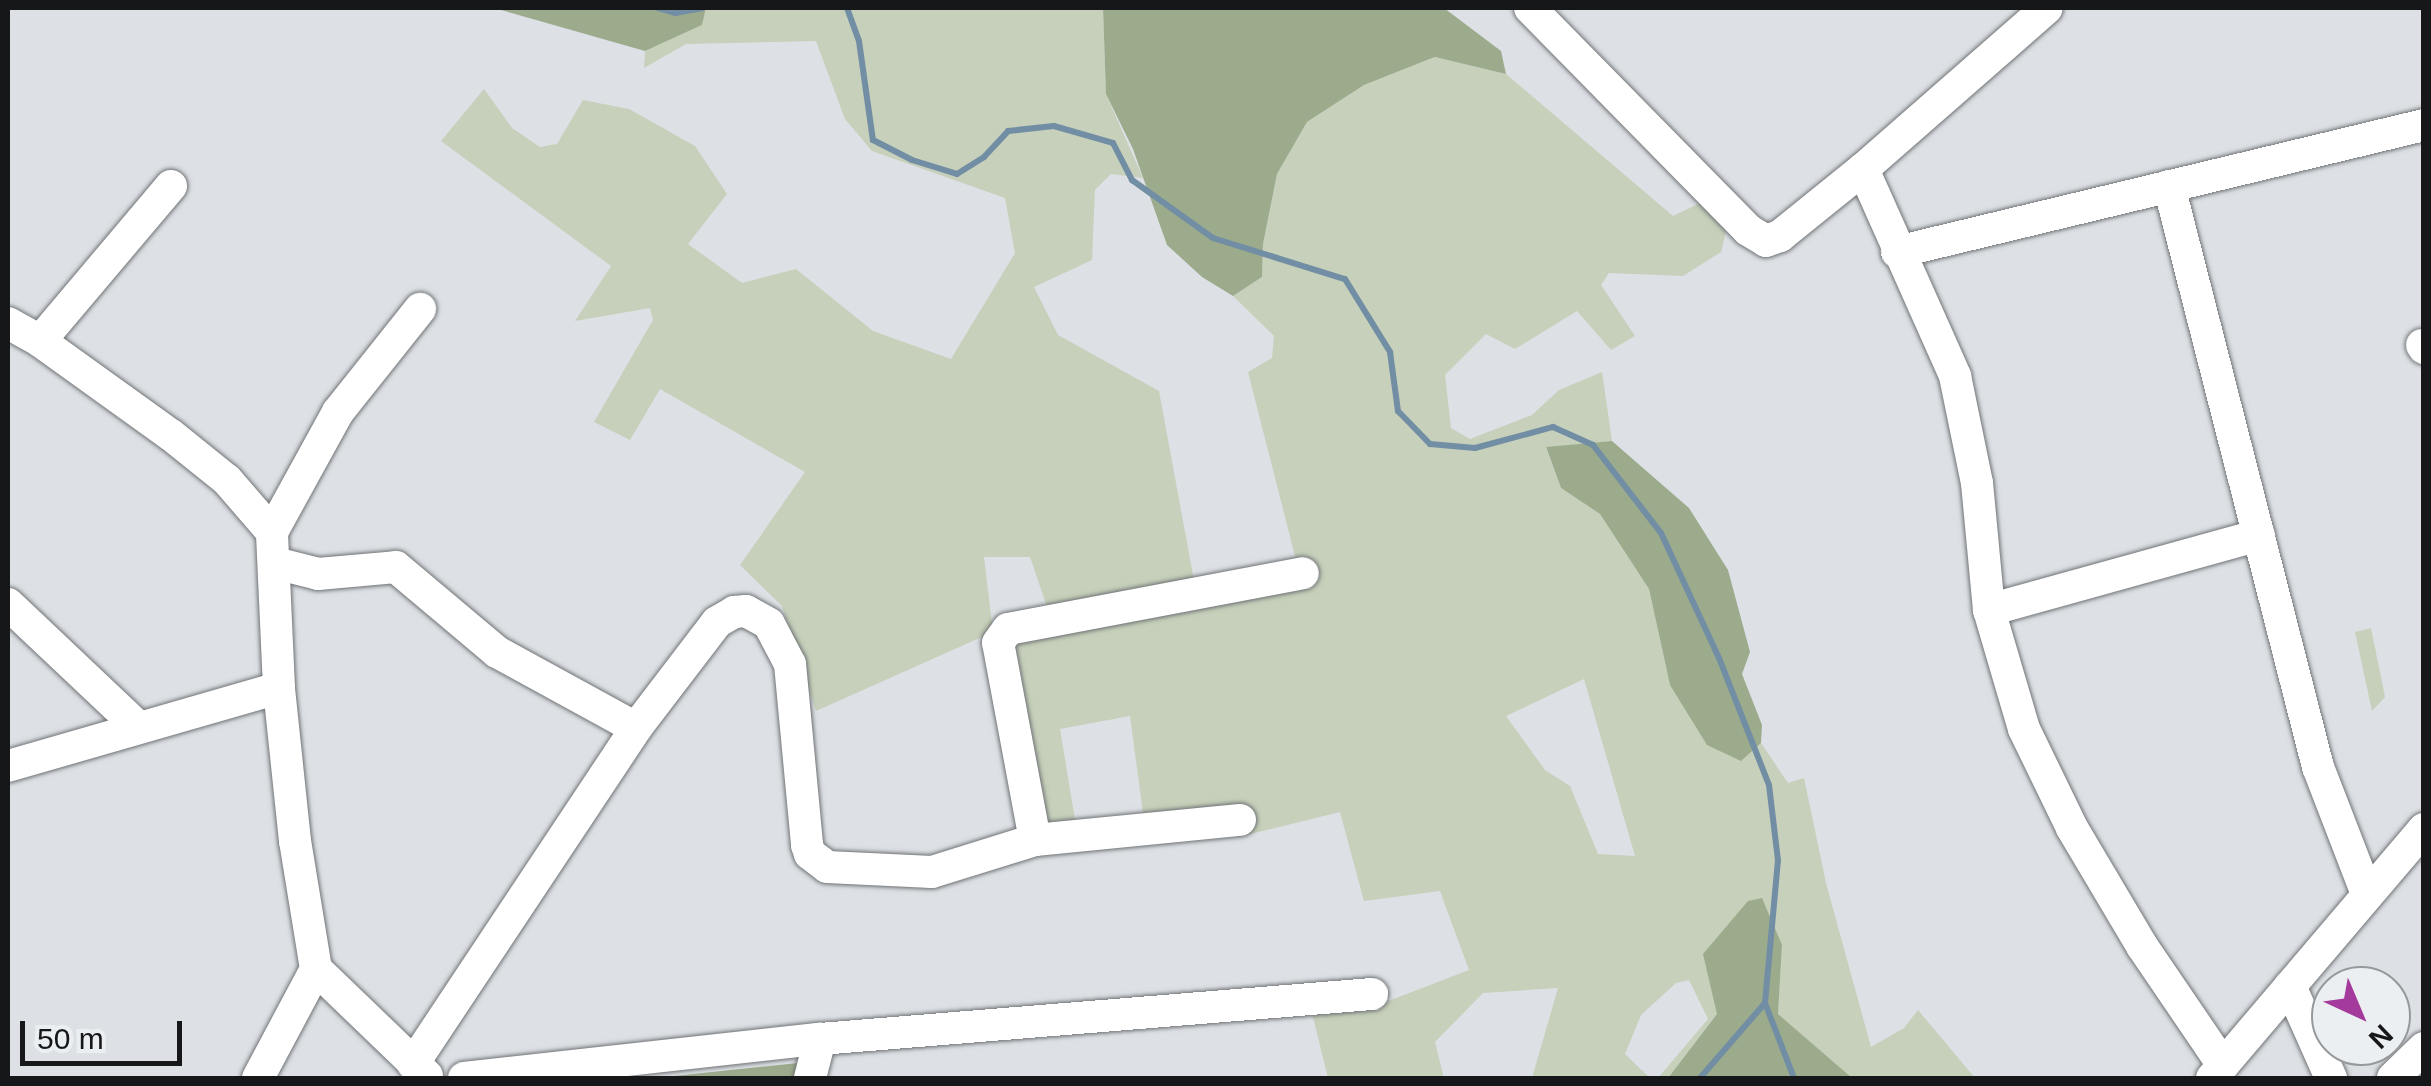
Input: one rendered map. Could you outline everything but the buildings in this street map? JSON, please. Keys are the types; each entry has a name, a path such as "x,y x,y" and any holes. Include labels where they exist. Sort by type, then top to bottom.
{"street":[{"path":"1537,10 1759,240 1772,241 1863,169 2047,8"},
{"path":"1897,252 2424,125"},
{"path":"1863,169 1954,376 1978,484 1989,610 2024,729 2072,828 2218,1072 2424,828"},
{"path":"40,341 172,186"},
{"path":"2168,186 2327,798 2367,894"},
{"path":"420,309 360,380 273,548 279,688 295,842 316,969 422,1071 636,728 717,622 734,612 746,611 769,624 790,664 807,844 819,863 835,869 932,872 1035,840 1240,820"},
{"path":"8,323 40,341 227,480 273,548 318,574 396,567 497,652 636,728"},
{"path":"1989,610 2259,535"},
{"path":"1035,840 998,643 1008,629 1303,573"},
{"path":"8,604 138,727"},
{"path":"8,766 279,688"},
{"path":"258,1078 316,969"},
{"path":"2290,986 2331,1078"},
{"path":"464,1078 820,1038 1372,994"},
{"path":"810,1078 820,1038"},
{"path":"2393,1078 2424,1048"}],"green space":[{"path":"494,8 706,8 702,25 645,51"},
{"path":"706,8 1103,8 1106,94 1143,178 1111,174 1095,190 1092,260 1034,287 1058,335 1159,391 1195,586 1047,607 1030,557 984,557 993,632 816,711 782,606 740,565 805,472 660,389 630,440 594,422 653,320 650,308 575,321 611,266 441,141 484,89 512,128 540,147 557,144 583,100 629,109 695,146 727,194 688,244 742,283 796,269 873,331 951,359 1015,253 1005,198 872,151 845,119 816,41 686,44 644,68 645,51 702,25"},
{"path":"1103,8 1444,8 1501,51 1506,74 1435,57 1364,85 1307,122 1277,174 1263,244 1262,277 1233,296 1202,277 1167,245 1133,149 1106,94"},
{"path":"1436,57 1506,74 1673,216 1700,203 1726,231 1721,252 1683,276 1609,273 1601,285 1635,336 1611,350 1577,311 1515,349 1486,334 1445,375 1451,428 1470,439 1532,415 1559,390 1602,372 1612,441 1546,448 1561,488 1600,514 1649,589 1670,685 1741,760 1761,743 1788,783 1804,778 1826,883 1871,1047 1904,1028 1918,1010 1975,1078 1851,1078 1778,1014 1782,945 1717,1014 1668,1078 1658,1078 1708,1019 1689,980 1676,983 1641,1015 1625,1054 1650,1078 1532,1078 1558,988 1483,993 1435,1042 1444,1078 1328,1078 1312,1013 1378,1005 1469,970 1440,891 1364,901 1340,812 1238,837 1143,813 1130,716 1060,729 1076,826 1049,829 1007,647 1015,633 1296,560 1248,372 1272,358 1274,336 1233,296 1262,277 1263,244 1277,174 1307,122 1364,85","holes":["1584,679 1635,856 1598,854 1570,786 1545,770 1506,716"]},
{"path":"1612,441 1689,508 1728,570 1750,652 1742,674 1762,725 1761,743 1741,761 1707,745 1670,685 1649,589 1600,514 1561,488 1546,447"},
{"path":"2371,628 2385,697 2372,711 2355,632"},
{"path":"1762,898 1782,945 1778,1014 1852,1078 1668,1078 1717,1014 1703,954 1748,901"},
{"path":"808,1062 802,1078 655,1078"}],"waterway":[{"path":"658,8 675,13 702,8"},
{"path":"847,8 859,41 873,140 912,160 957,174 984,157 1008,131 1054,126 1113,143 1132,180 1213,238 1345,279 1390,352 1398,411 1430,444 1475,448 1553,427 1593,445 1661,533 1719,658 1769,785 1778,860 1765,1003 1700,1078"},
{"path":"1765,1003 1794,1078"}]}
